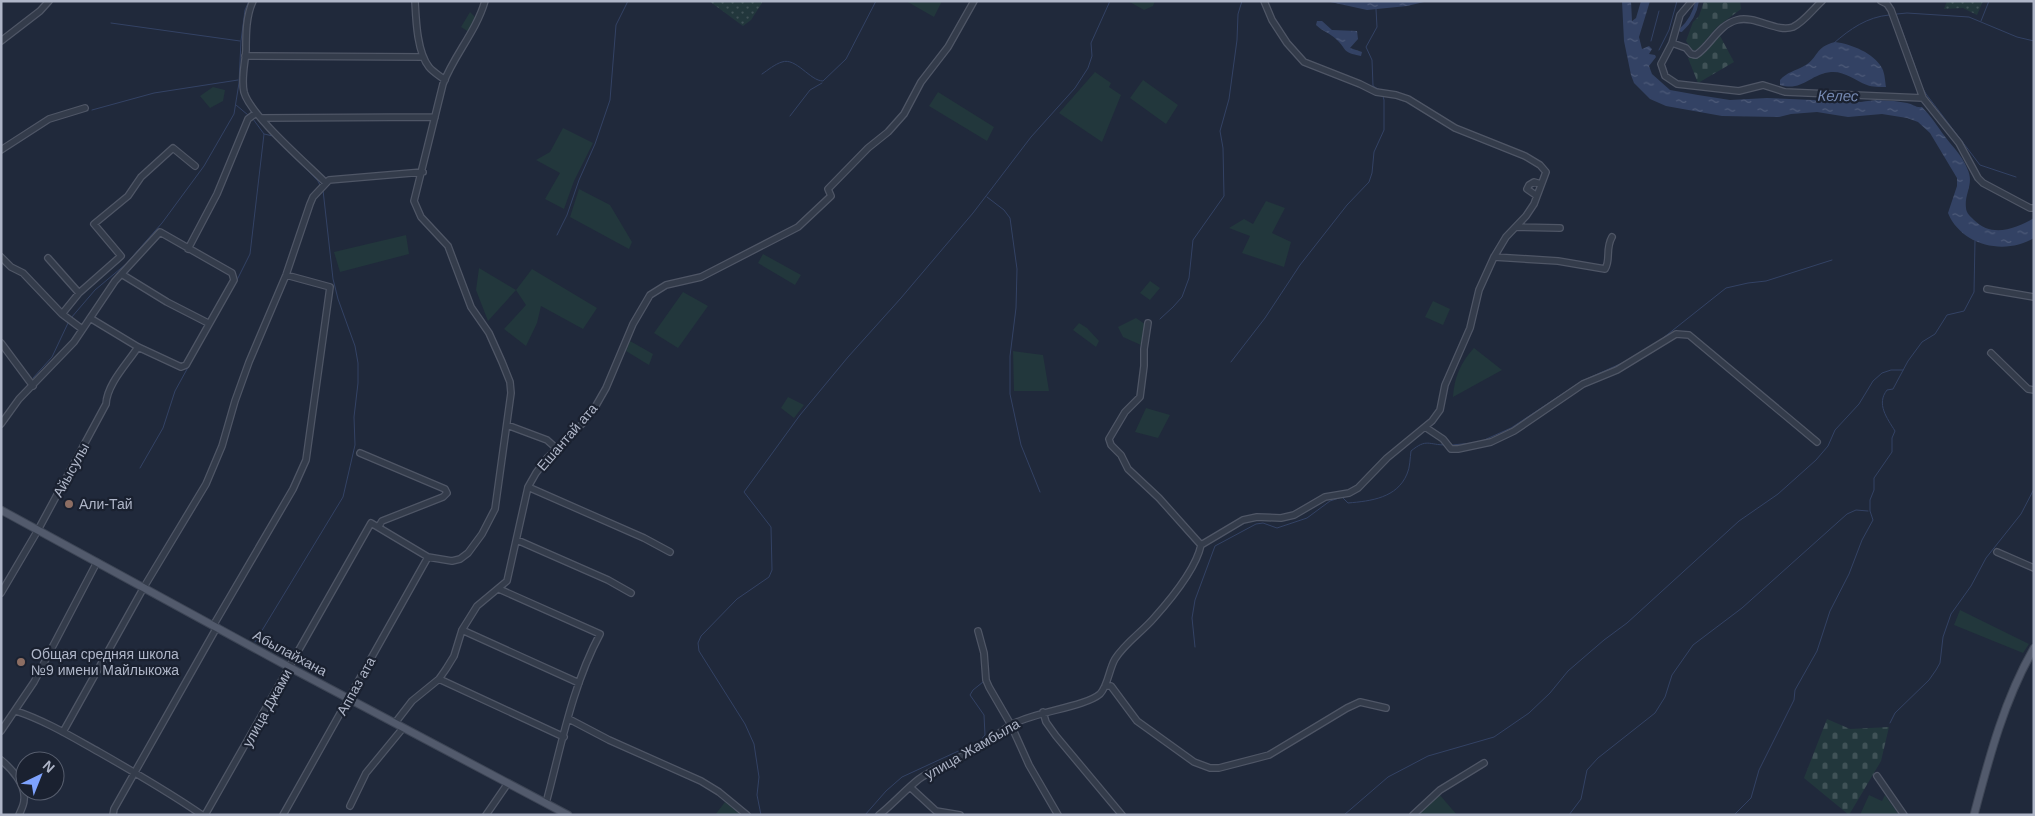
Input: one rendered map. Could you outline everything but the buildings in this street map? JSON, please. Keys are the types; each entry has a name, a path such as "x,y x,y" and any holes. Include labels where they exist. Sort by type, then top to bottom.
{"main road":[{"name":"Абылайхана","path":"1,510 289,668 568,815"},
{"path":"1974,815 1998,728 2021,670 2034,648"}],"street":[{"path":"1,41 40,11 49,1"},
{"path":"253,1 246,28 244,91 256,113 326,183"},
{"path":"415,1 423,57 429,67 445,80"},
{"path":"360,452 445,489 446,493 443,497 382,521 379,526 428,557 452,561 460,559 468,553 482,534 495,510 511,393 510,382 489,333 471,307 448,246 421,217 414,201 423,172 428,140 448,70 473,32 485,1"},
{"name":"Ешантай ата","path":"395,723 412,701 439,679 454,656 462,630 477,606 507,581 528,488 536,473 556,448 583,423 594,409 606,388 633,324 650,295 666,285 701,277 798,228 832,196 828,188 868,148 888,132 904,114 921,82 948,47 974,1"},
{"path":"1201,544 1243,520 1257,517 1281,518 1294,515 1325,497 1353,491 1387,458 1432,421 1440,410 1445,385 1470,328 1479,290 1494,257 1506,237 1526,216 1537,196 1546,172 1540,165 1525,156 1455,128 1408,100 1396,95 1376,92 1304,62 1287,43 1272,20 1264,1"},
{"path":"1692,1 1680,15 1672,43 1665,54 1661,67 1667,78 1677,84 1733,91 1746,90 1763,84 1785,92 1923,98"},
{"path":"1672,43 1686,48 1691,54 1696,55 1717,33 1736,20 1750,19 1784,28 1792,27 1822,1"},
{"path":"1881,1 1892,10 1923,98 1959,143 1978,178 2005,196 2030,208 2034,208"},
{"path":"245,56 423,57"},
{"path":"1,150 49,119 85,108"},
{"path":"188,249 217,194 248,119 256,113"},
{"path":"261,118 435,117"},
{"path":"62,314 79,293 121,256 94,224 128,196 142,177 173,148 195,166"},
{"path":"63,732 214,467 252,353 286,274 313,197 329,180 423,172"},
{"path":"1537,196 1527,189 1528,185 1534,182 1542,184"},
{"path":"1516,227 1560,228"},
{"path":"1,424 19,399 74,342 82,329 115,281 160,232 232,273 234,280 186,365 181,367 138,347 90,318"},
{"path":"1494,257 1558,261 1605,269 1608,245 1612,237"},
{"path":"1,257 11,267 23,273 62,314 82,329"},
{"path":"48,258 79,293"},
{"path":"113,815 114,809 134,772 293,489 306,460 330,287 286,274"},
{"path":"122,275 208,323"},
{"path":"1988,289 2034,297"},
{"path":"1148,323 1140,397 1125,412 1109,439 1111,445 1121,455 1128,469 1159,498 1201,544 1200,552 1190,571 1154,618 1116,658 1108,672 1105,686 1111,686 1137,721 1147,730 1194,762 1210,768 1220,768 1269,755 1360,702 1386,708"},
{"path":"1425,427 1443,439 1451,449 1458,450 1491,442 1514,431 1583,384 1617,370 1676,334 1689,334 1818,442"},
{"path":"1,343 33,386"},
{"name":"Айысулы","path":"1,593 38,530 106,404 107,396 116,378 138,347"},
{"path":"1991,353 2028,389 2034,390"},
{"path":"507,425 547,440 556,448"},
{"path":"528,488 644,538 670,552"},
{"name":"улица Джами","path":"204,815 371,523 379,526"},
{"path":"517,540 608,580 631,593"},
{"path":"1996,552 2034,568"},
{"name":"Аппаз ата","path":"283,815 428,557"},
{"path":"1,731 34,682 97,562"},
{"path":"499,589 600,634 587,658 579,683 546,803"},
{"path":"462,630 579,683"},
{"path":"978,631 984,652 986,680 1011,725 1029,764 1058,815"},
{"path":"439,679 564,737"},
{"name":"улица Жамбыла","path":"879,815 920,778 978,748 1011,725 1043,712 1089,700 1100,694 1105,686"},
{"path":"16,711 35,717 63,732 134,772 204,815"},
{"path":"1043,712 1046,722 1056,736 1122,815"},
{"path":"569,719 609,740 701,781 719,792 747,815"},
{"path":"350,806 366,773 403,728"},
{"path":"1,760 19,780 24,793 24,802 19,815"},
{"path":"1413,815 1440,790 1484,763"},
{"path":"1877,776 1904,815"},
{"path":"486,815 508,783"},
{"path":"910,787 936,813 960,815"}],"green space":[{"path":"709,1 762,1 762,3 751,20 743,26"},
{"path":"906,1 942,1 934,17"},
{"path":"1128,1 1155,1 1153,6 1144,10"},
{"path":"1704,1 1740,1 1741,9 1717,27 1698,49 1693,51 1686,41 1693,22 1699,16"},
{"path":"1947,1 1983,1 1977,15 1963,8 1944,9"},
{"path":"470,12 476,18 469,32 461,27"},
{"path":"1719,34 1734,62 1698,83 1688,58 1693,58 1702,53"},
{"path":"1095,72 1111,83 1109,87 1121,95 1102,142 1059,113"},
{"path":"1143,80 1178,105 1166,124 1130,98"},
{"path":"213,87 225,90 223,101 210,108 200,96"},
{"path":"938,92 994,127 987,141 929,106"},
{"path":"563,128 593,143 574,181 564,209 545,199 560,173 536,160 550,152"},
{"path":"579,189 610,205 632,242 629,249 570,217"},
{"path":"1266,201 1285,208 1272,233 1291,242 1284,267 1242,253 1250,236 1229,228 1244,219 1253,224"},
{"path":"406,235 409,254 340,272 334,252"},
{"path":"763,254 801,275 795,285 758,263"},
{"path":"479,268 516,290 488,321 476,290"},
{"path":"532,269 597,308 583,329 541,306 537,323 526,346 504,329 526,305 516,290"},
{"path":"1150,281 1160,288 1150,300 1140,293"},
{"path":"683,292 708,306 678,348 654,333"},
{"path":"1433,301 1450,309 1443,325 1425,317"},
{"path":"1136,318 1145,324 1141,345 1123,337 1118,327"},
{"path":"1079,323 1087,328 1099,341 1096,347 1073,330"},
{"path":"630,341 653,354 649,365 626,351"},
{"path":"1474,348 1502,370 1453,397 1459,370"},
{"path":"1013,351 1043,355 1049,391 1014,391"},
{"path":"788,397 804,405 794,418 781,408"},
{"path":"1146,408 1170,415 1158,438 1135,432"},
{"path":"1960,610 2029,644 2023,653 1954,625"},
{"path":"1827,719 1850,729 1889,727 1881,761 1849,815 1804,778"},
{"path":"1439,794 1457,815 1418,815"},
{"path":"1869,795 1882,801 1885,795 1899,815 1860,815"},
{"path":"725,802 741,815 715,815"}],"water":[{"path":"1326,1 1424,2 1407,6 1367,10"},
{"name":"Келес","path":"1622,1 1631,1 1632,21 1636,18 1641,1 1650,1 1639,37 1642,49 1649,46 1652,49 1649,54 1656,57 1649,66 1652,74 1670,90 1730,100 1767,98 1861,102 1884,100 1922,107 1965,163 1970,179 1966,198 1966,208 1969,215 1981,226 1996,230 2011,228 2034,218 2034,238 2010,246 1997,246 1973,240 1963,233 1954,224 1948,213 1957,186 1957,178 1930,133 1918,122 1907,118 1882,114 1848,117 1817,112 1779,117 1722,116 1666,106 1650,99 1634,83 1631,75 1624,41"},
{"path":"1317,21 1322,21 1332,30 1357,31 1358,39 1350,48 1362,52 1361,56 1347,52 1334,37 1316,25"},
{"path":"1835,42 1855,47 1874,58 1883,70 1886,87 1869,86 1845,74 1836,72 1824,73 1794,86 1780,85 1780,80 1785,75 1809,63 1823,47"}],"waterway":[{"path":"71,318 95,290 126,264 162,223 204,166 234,114 239,83 245,10 249,1"},
{"path":"557,235 567,215 579,180 595,144 610,100 616,25 628,1"},
{"path":"762,74 777,64 787,61 818,80 823,81 846,59 876,1"},
{"path":"761,815 757,795 759,777 754,744 745,724 699,651 698,643 701,636 737,599 769,577 772,570 771,527 744,492 800,415 973,213 1031,137 1075,88 1088,68 1092,56 1091,43 1110,1"},
{"path":"1160,319 1182,297 1189,278 1193,240 1224,196 1223,148 1220,131 1229,99 1237,40 1238,14 1242,1"},
{"path":"1659,50 1669,30 1677,1"},
{"path":"1681,30 1692,17 1697,1"},
{"path":"1981,21 1989,1"},
{"path":"1376,9 1377,27 1366,47 1372,60 1373,86 1380,90"},
{"path":"1651,41 1659,11"},
{"path":"1896,14 1917,72"},
{"path":"1897,14 1969,17 2017,37 2034,41"},
{"path":"1834,43 1859,24 1873,18 1889,15"},
{"path":"111,23 240,41"},
{"path":"92,110 154,93 238,80"},
{"path":"790,116 810,90 822,83"},
{"path":"1921,85 1980,165 2016,177"},
{"path":"1231,362 1265,318 1300,265 1347,205 1369,182 1374,152 1384,130 1383,96"},
{"path":"236,105 248,115"},
{"path":"237,280 250,254 264,134 253,119"},
{"path":"264,134 273,136"},
{"path":"285,147 318,181 321,187"},
{"path":"255,642 343,497 355,445 354,417 358,363 355,346 333,279 323,190"},
{"path":"987,197 1004,210 1010,218 1017,269 1016,308 1010,356 1010,394 1021,445 1040,492"},
{"path":"1734,815 1751,798 1759,770 1794,700 1795,690 1817,651 1830,611 1873,520 1870,511 1870,500 1874,490 1874,478 1892,452 1892,438 1895,431 1884,411 1882,400 1884,395 1887,390 1893,389 1908,361 1922,342 1935,334 1947,315 1964,311 1974,292 1975,241"},
{"path":"1641,352 1658,342 1726,288 1766,281 1832,260"},
{"path":"140,468 163,428 175,391 214,320"},
{"path":"33,378 52,357 69,321"},
{"path":"1482,441 1511,428 1582,381 1629,360"},
{"path":"1344,815 1388,777 1428,756 1494,737 1529,713 1550,693 1568,671 1627,623 1739,521 1778,494 1816,460 1828,446 1835,430 1859,404 1873,381 1882,373 1891,370 1903,370"},
{"path":"1195,647 1192,618 1195,600 1215,546 1256,524 1263,523 1277,528 1307,518 1330,501 1342,497 1348,503 1382,497 1403,482 1409,469 1411,451 1424,443 1446,445"},
{"path":"1452,445 1473,443"},
{"path":"1890,723 1895,713 1929,680 1936,670 1940,663 1943,637 1951,614 1971,586 1986,558 2021,514 2034,489"},
{"path":"1569,815 1581,799 1587,770 1598,758 1655,713 1665,697 1672,675 1693,645 1742,608 1847,514 1856,510 1868,511"},
{"path":"865,815 886,791 902,777 980,741 985,735 984,715 970,695 983,682"}],"place":[{"name":"Али-Тай","path":"69,504"},
{"name":"Общая средняя школа №9 имени Майлыкожа","path":"21,662"}]}
